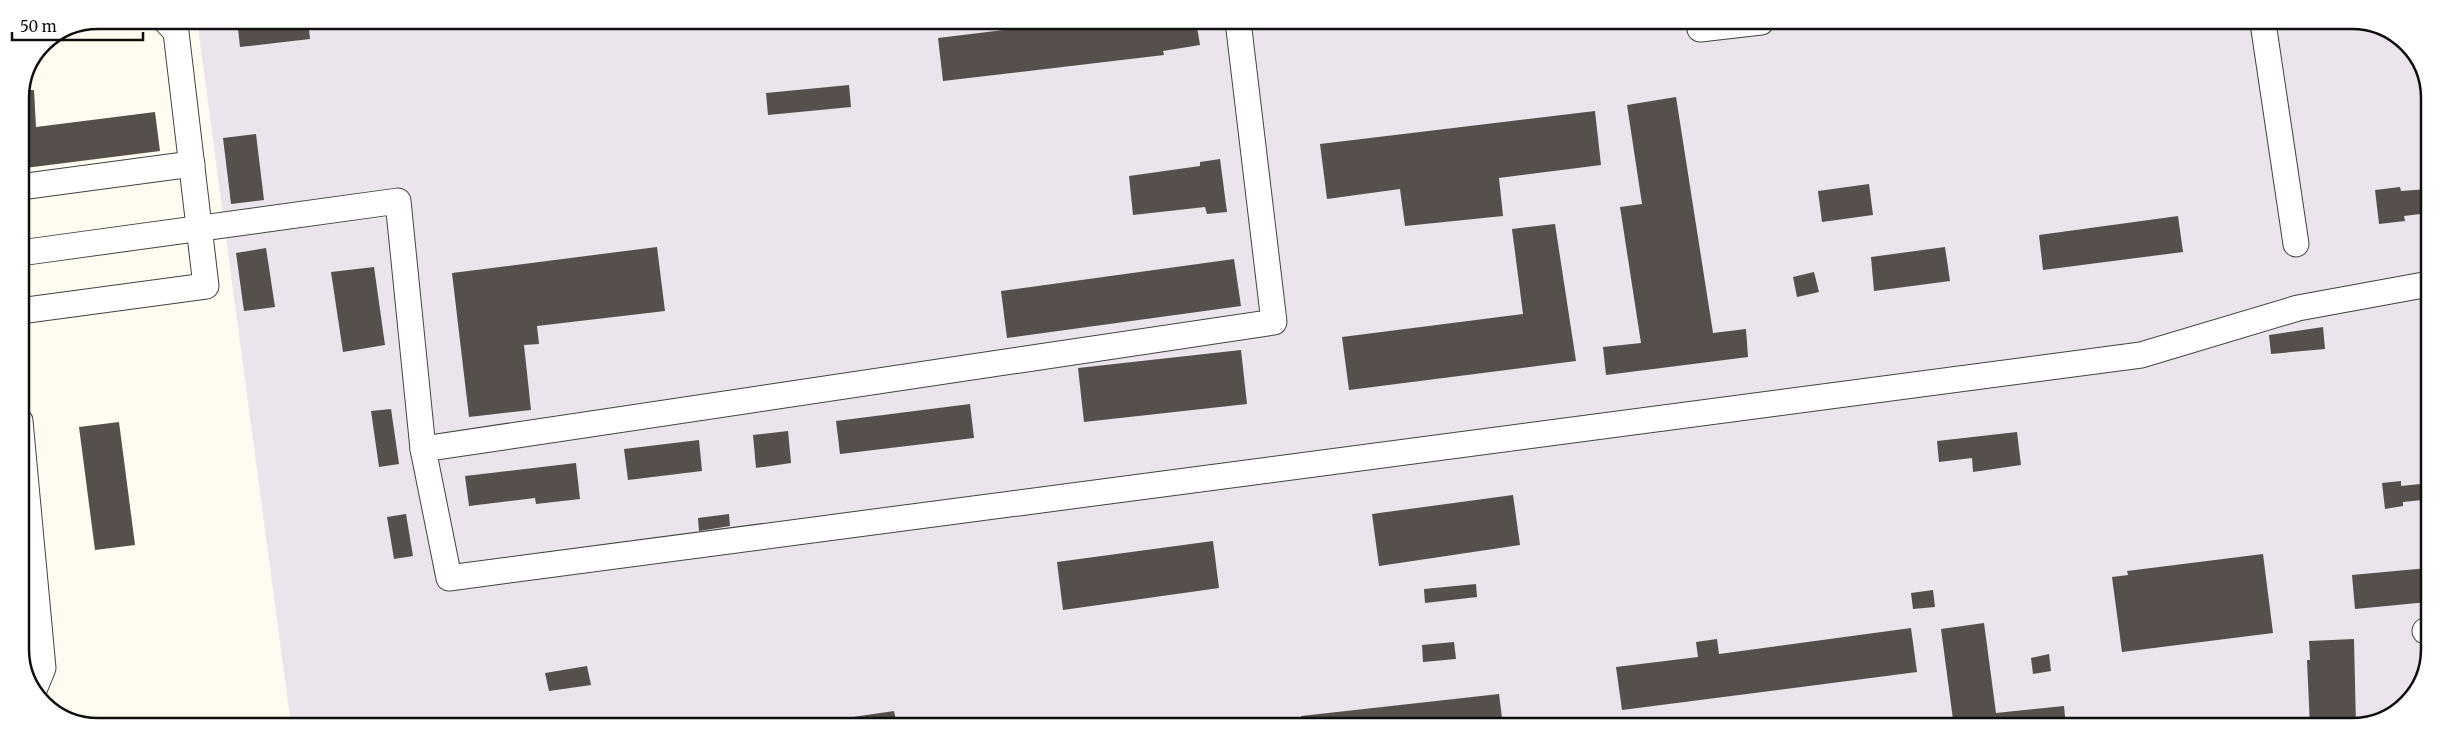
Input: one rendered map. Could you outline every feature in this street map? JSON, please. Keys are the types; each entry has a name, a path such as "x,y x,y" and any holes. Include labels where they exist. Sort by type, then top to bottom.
{"lane":[{"path":"29,309 206,286 176,32 174,29"},
{"path":"423,449 1274,322 1239,29"},
{"path":"2264,29 2296,244"},
{"path":"29,186 192,164"},
{"path":"29,253 398,202 423,449 449,578 2141,355 2298,308 2421,285"},
{"path":"29,518 43,668 37,682"}],"shaded area":[{"path":"198,29 2361,29 2379,34 2398,46 2412,63 2419,80 2421,93 2421,658 2410,688 2394,704 2374,715 2361,718 290,718"}],"building":[{"path":"238,29 309,29 310,39 240,47"},
{"path":"1012,29 1197,29 1200,45 1163,51 1164,55 943,81 938,38"},
{"path":"849,85 851,107 768,115 766,93"},
{"path":"30,90 34,90 36,127 155,112 160,151 29,167"},
{"path":"1676,97 1713,333 1746,329 1748,357 1606,375 1603,347 1641,343 1620,207 1642,204 1627,105"},
{"path":"1595,111 1601,165 1499,178 1503,216 1405,226 1400,189 1327,199 1320,144"},
{"path":"256,134 264,200 231,204 223,138"},
{"path":"1220,159 1227,212 1207,214 1205,207 1133,215 1129,176 1200,166 1200,162"},
{"path":"1869,184 1873,215 1822,222 1818,191"},
{"path":"2400,187 2401,191 2421,190 2421,214 2404,216 2405,221 2379,224 2375,190"},
{"path":"2178,216 2183,252 2043,270 2039,235"},
{"path":"1555,224 1576,361 1349,390 1342,337 1523,314 1512,229"},
{"path":"657,247 665,311 537,326 539,344 524,345 531,410 469,417 452,273"},
{"path":"1945,247 1950,281 1874,291 1871,257"},
{"path":"266,248 275,307 244,311 236,253"},
{"path":"1234,259 1241,306 1007,338 1001,291"},
{"path":"374,267 385,345 343,352 331,272"},
{"path":"1814,272 1819,292 1797,297 1793,277"},
{"path":"2323,327 2325,349 2271,354 2269,335"},
{"path":"1241,350 1247,404 1084,422 1078,368"},
{"path":"970,404 974,438 840,454 836,421"},
{"path":"391,409 399,464 379,467 371,411"},
{"path":"119,422 135,545 95,550 79,427"},
{"path":"788,431 791,463 756,468 753,435"},
{"path":"2017,432 2021,465 1973,472 1972,458 1939,462 1937,441"},
{"path":"699,440 702,471 628,480 624,449"},
{"path":"576,463 580,499 536,504 535,498 469,506 465,476"},
{"path":"2401,481 2401,486 2420,484 2421,500 2403,502 2403,506 2385,509 2382,483"},
{"path":"1513,495 1520,545 1379,566 1372,514"},
{"path":"406,514 413,556 394,559 387,517"},
{"path":"729,514 730,526 699,531 698,518"},
{"path":"1213,541 1219,588 1063,610 1057,562"},
{"path":"2263,554 2273,633 2122,652 2112,577 2128,575 2127,571"},
{"path":"2421,569 2421,603 2355,609 2352,575"},
{"path":"1476,584 1477,597 1425,603 1424,589"},
{"path":"1933,590 1935,607 1913,609 1911,593"},
{"path":"1984,623 1996,713 2064,706 2065,718 1953,718 1941,629"},
{"path":"1911,628 1917,672 1622,710 1616,667 1698,657 1696,642 1717,639 1719,654"},
{"path":"2354,639 2356,718 2310,718 2307,660 2310,660 2309,641"},
{"path":"1454,642 1456,659 1423,662 1422,645"},
{"path":"2049,654 2051,671 2033,674 2031,658"},
{"path":"587,666 591,685 549,691 545,673"},
{"path":"1499,694 1502,718 1301,718 1301,716"},
{"path":"894,711 896,718 853,718"}]}
